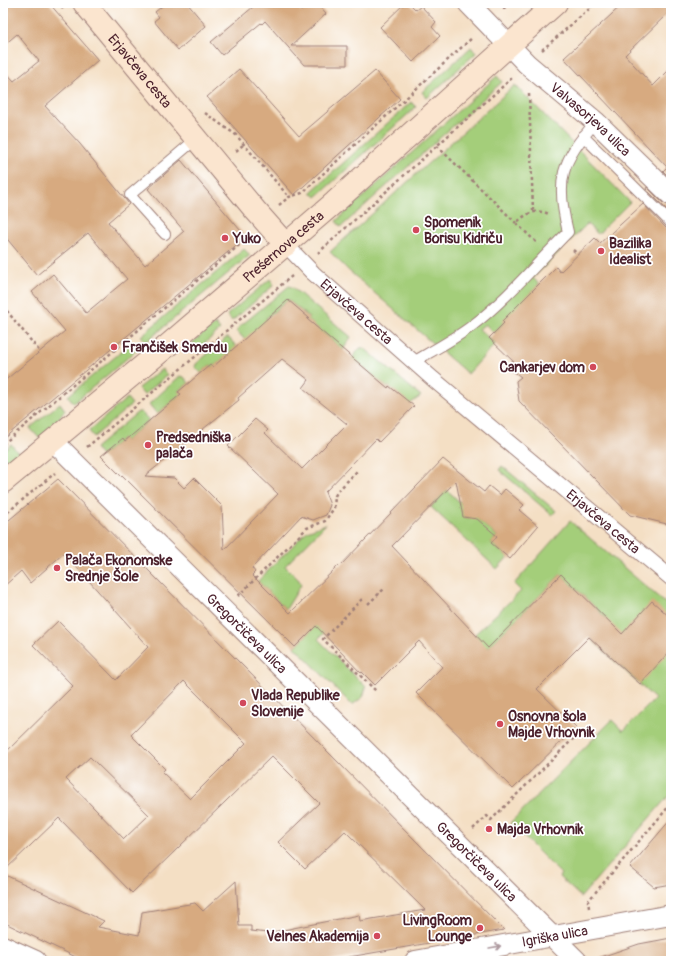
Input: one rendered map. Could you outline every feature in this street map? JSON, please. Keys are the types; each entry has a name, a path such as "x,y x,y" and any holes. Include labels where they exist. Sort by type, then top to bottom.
{"main road":[{"name":"Erjavčeva cesta","path":"84,3 196,139 286,244"},
{"name":"Prešernova cesta","path":"3,482 286,244 556,3"}],"street":[{"name":"Valvasorjeva ulica","path":"468,3 590,129 671,195"},
{"name":"Erjavčeva cesta","path":"286,244 313,273 413,362 671,578"},
{"name":"Gregorčičeva ulica","path":"53,441 577,961"},
{"name":"Igriška ulica","path":"415,961 551,935 671,915"},
{"path":"3,946 36,961"}],"lane":[{"path":"413,362 443,345 474,324 494,307 568,232 561,203 563,173 568,159 590,129 671,224"},
{"path":"165,234 130,195 196,139"}],"path":[{"path":"587,3 591,8"},
{"path":"537,55 596,3"},
{"name":"Prešernova cesta","path":"284,200 290,196 302,193 476,34"},
{"name":"Prešernova cesta","path":"316,255 514,77"},
{"path":"529,94 534,211"},
{"path":"203,112 225,127 244,144 290,196"},
{"path":"235,152 244,144"},
{"path":"437,146 535,241"},
{"path":"516,223 526,214 534,211 541,211 552,216"},
{"path":"3,444 251,234"},
{"name":"Prešernova cesta","path":"83,450 291,277"},
{"path":"3,306 40,352"},
{"path":"3,516 58,471"},
{"path":"223,610 307,528 325,521 334,508 335,496 337,492 357,471"},
{"path":"368,604 384,589"},
{"path":"362,599 323,639 376,692"},
{"path":"458,843 487,816 491,820 575,737"},
{"path":"590,911 588,901 671,804"}],"green space":[{"path":"471,47 476,53 427,98 422,92"},
{"path":"497,76 502,82 341,227 336,221"},
{"path":"515,85 630,202 598,234 587,224 533,278 539,284 494,333 485,324 479,329 495,344 468,374 348,270 330,252"},
{"path":"411,102 416,107 316,197 311,192"},
{"path":"244,249 250,255 146,342 141,336"},
{"path":"270,279 274,285 232,321 227,315"},
{"path":"289,286 351,337 343,350 307,319 309,317 288,300 266,318 268,320 245,340 237,331 238,328"},
{"path":"215,324 220,330 198,349 192,343"},
{"path":"226,338 229,338 237,347 213,367 210,365 201,373 195,367 196,364"},
{"path":"133,342 138,349 74,403 68,396"},
{"path":"360,348 364,348 421,396 410,404 389,386 388,388 352,358"},
{"path":"162,369 167,375 144,395 138,388"},
{"path":"180,376 184,377 189,383 178,391 181,394 157,414 149,404"},
{"path":"127,398 132,404 94,437 89,431"},
{"path":"60,403 65,410 52,428 39,438 30,428"},
{"path":"138,412 141,412 149,420 125,441 123,438 101,456 95,448"},
{"path":"11,444 20,455 16,458 3,460 3,451"},
{"path":"502,466 556,511 552,515 499,470"},
{"path":"447,490 464,506 462,511 464,517 469,518 474,516 497,536 491,543 508,557 497,569 431,507"},
{"path":"570,521 671,608 671,793 581,897 559,877 561,874 510,823 612,720 623,731 655,699 589,637 607,619 561,574 456,680 478,638 475,634 521,591 514,584"},
{"path":"326,524 285,566 299,580 301,585 286,609 258,581 307,531"},
{"path":"332,609 340,617 318,639 366,687 363,697 352,705 295,647"}],"building":[{"path":"3,3 49,3 98,60 45,106 80,144 129,204 108,222 145,265 184,231 148,189 181,160 246,237 3,439 3,382 65,331 32,292 53,274 86,313 127,279 88,233 37,275 3,234 3,69 14,81 39,61 17,34 3,46"},
{"path":"166,3 187,3 206,26 178,50 154,21 159,17 155,12"},
{"path":"250,3 294,3 301,11 310,3 316,3 326,14 291,46 347,46 347,65 304,65 265,21 222,55 211,42 253,7"},
{"path":"405,3 409,3 416,10 421,6 436,22 432,27 440,36 413,62 380,27"},
{"path":"624,3 671,3 671,10 625,55 653,86 671,68 671,179 663,171 667,167 564,58"},
{"path":"239,69 299,136 375,71 400,99 294,195 207,97"},
{"path":"647,187 663,203 671,206 671,214 646,189"},
{"name":"Cankarjev dom","path":"643,204 666,228 671,229 671,525 630,515 519,401 516,381 521,377 512,370 517,365 489,338 504,323 502,321 556,267 560,272 595,238 600,243"},
{"path":"288,300 309,318 307,319 388,388 389,386 414,406 379,442 376,439 325,492 330,505 326,515 313,520 301,516 252,568 255,572 252,575 290,613 339,565 340,566 443,459 484,492 489,486 500,495 505,489 524,505 519,510 538,526 510,559 491,543 497,536 477,519 463,517 456,481 392,546 488,648 561,574 622,634 652,601 671,618 671,650 640,684 589,637 537,689 576,727 513,789 416,693 442,667 419,641 375,685 362,672 361,673 316,626 295,647 101,456 123,438 125,441 181,394 178,392 210,365 213,367","holes":["282,359 309,380 303,388 347,424 302,469 265,433 268,430 255,419 228,446 278,494 224,550 222,506 194,478 184,488 174,478 145,476 239,400 238,398"]},
{"path":"58,479 504,930 326,961 84,961 3,922 3,874 104,921 98,927 139,935 142,912 195,903 203,911 236,881 239,926 251,926 251,931 268,933 359,915 360,921 425,910 345,831 305,869 278,842 319,803 272,756 132,893 59,818 3,872 3,755 73,686 33,645 58,621 116,680 148,647 64,553 30,583 21,571 3,587 3,525","holes":["184,681 246,743 190,799 162,772 165,769 131,735","90,757 149,815 124,839 66,779"]},
{"path":"671,819 671,884 654,887 630,867"},
{"path":"671,938 671,961 598,961 598,958 639,944"}],"place":[{"name":"Spomenik Borisu Kidriču","path":"416,230"},
{"name":"Yuko","path":"225,238"},
{"name":"Bazilika Idealist","path":"601,251"},
{"name":"Frančišek Smerdu","path":"114,347"},
{"name":"Cankarjev dom","path":"593,367"},
{"name":"Predsedniška palača","path":"148,445"},
{"name":"Palača Ekonomske Srednje Šole","path":"57,568"},
{"name":"Vlada Republike Slovenije","path":"243,703"},
{"name":"Osnovna šola Majde Vrhovnik","path":"500,724"},
{"name":"Majda Vrhovnik","path":"489,829"},
{"name":"LivingRoom Lounge","path":"480,928"},
{"name":"Velnes Akademija","path":"377,936"}]}
